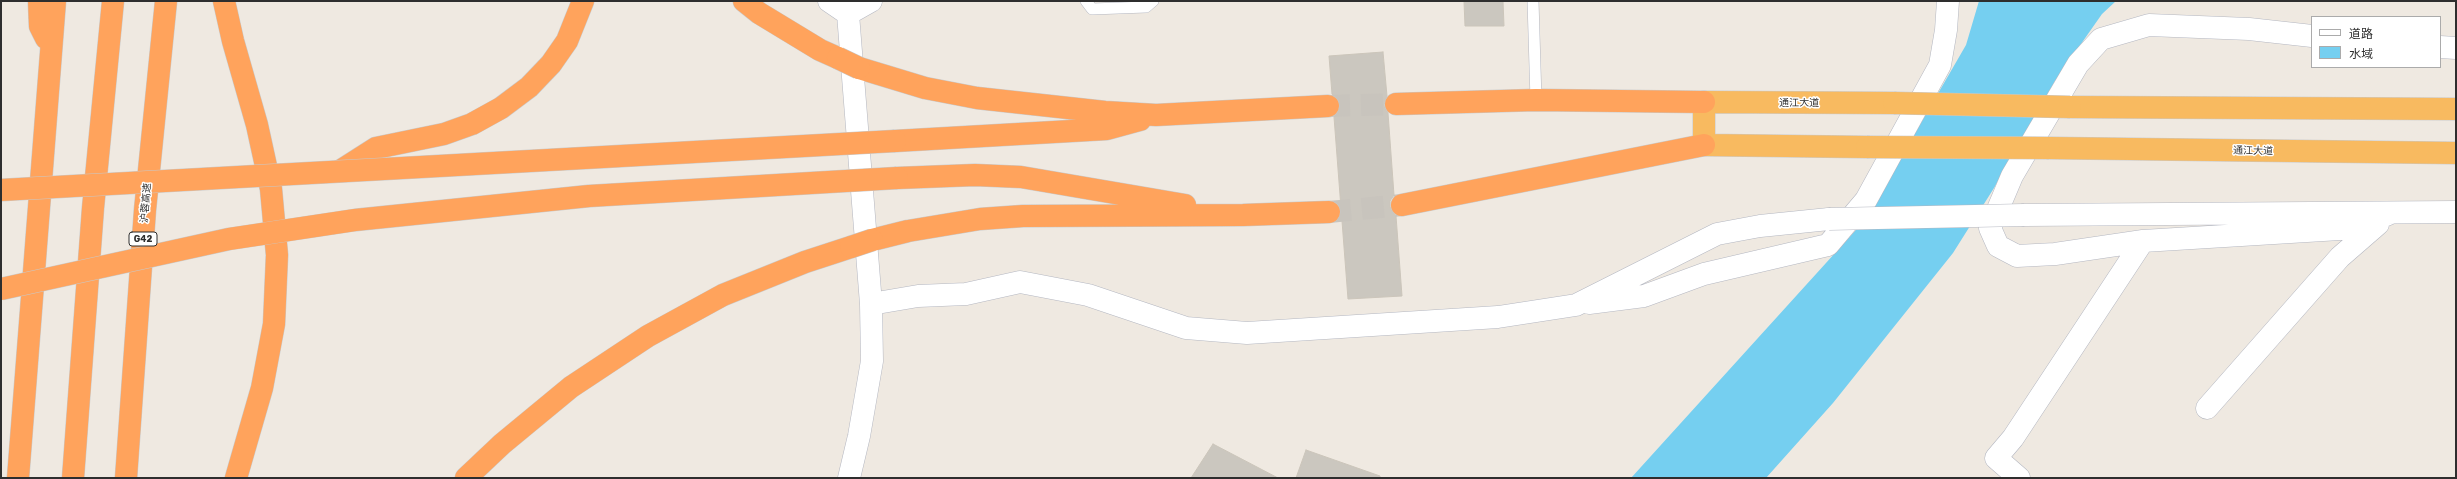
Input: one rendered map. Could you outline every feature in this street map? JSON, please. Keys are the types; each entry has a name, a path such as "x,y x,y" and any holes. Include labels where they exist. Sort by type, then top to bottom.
{"highway":[{"path":"38,1 40,26 51,48"},
{"path":"18,478 55,1"},
{"path":"73,478 92,208 113,1"},
{"name":"沪蓉高速","path":"126,478 146,210 166,1"},
{"path":"224,1 233,41 257,125 271,189 277,255 274,324 262,388 236,478"},
{"path":"340,172 376,148 444,134 472,124 501,108 529,87 551,64 567,41 583,1"},
{"path":"744,1 772,21 820,50 859,68 925,88 977,98 1035,106 1156,115 1328,106"},
{"path":"1396,104 1536,100 1704,102 1704,145 1402,205"},
{"name":"通江大道","path":"1704,102 1894,103 2070,107 2456,109"},
{"path":"1,190 1107,129 1156,115"},
{"name":"通江大道","path":"1704,145 2456,153"},
{"path":"1,289 229,239 355,220 588,196 897,178 975,175 1021,177 1243,215"},
{"path":"466,478 502,444 571,387 648,336 723,296 805,262 872,240 908,231 980,219 1023,216 1243,215 1329,212"}],"street":[{"path":"829,1 848,14"},
{"path":"848,14 871,1"},
{"path":"871,304 918,296 966,294 1020,282 1088,294 1186,328 1247,333 1498,317 1644,296 1704,274 1828,245 1866,200 1940,65 1946,30 1948,1"},
{"path":"848,14 871,304 872,362 859,436 849,478"},
{"path":"2311,36 2249,29 2149,25 2101,39 2078,64 2012,176 1990,228 1998,246 2017,256 2055,254 2143,241 2356,228 2391,213"},
{"path":"2441,47 2456,48"},
{"path":"1576,305 1717,234 1760,226 1829,219 2024,215 2456,212"},
{"path":"2207,408 2340,257 2391,213"},
{"path":"2019,478 1996,458 2013,438 2143,241"}],"lane":[{"path":"1086,1 1092,10 1146,7 1153,1"},
{"path":"1533,1 1536,100"}],"water":[{"path":"1979,1 2116,1 2102,14 2055,81 1994,188 1953,253 1833,403 1766,478 1631,478 1855,231 1881,192 1966,45"}],"building":[{"path":"1464,1 1503,1 1504,26 1465,26"},
{"path":"1383,52 1387,96 1384,105 1388,113 1394,195 1390,201 1390,207 1396,216 1402,296 1348,299 1334,117 1339,112 1340,105 1338,99 1332,94 1329,56"},
{"path":"1213,444 1278,478 1191,478"},
{"path":"1306,450 1380,476 1380,478 1296,478"}],"tunnel":[{"path":"1328,106 1396,104"},
{"path":"1329,212 1402,205"}]}
